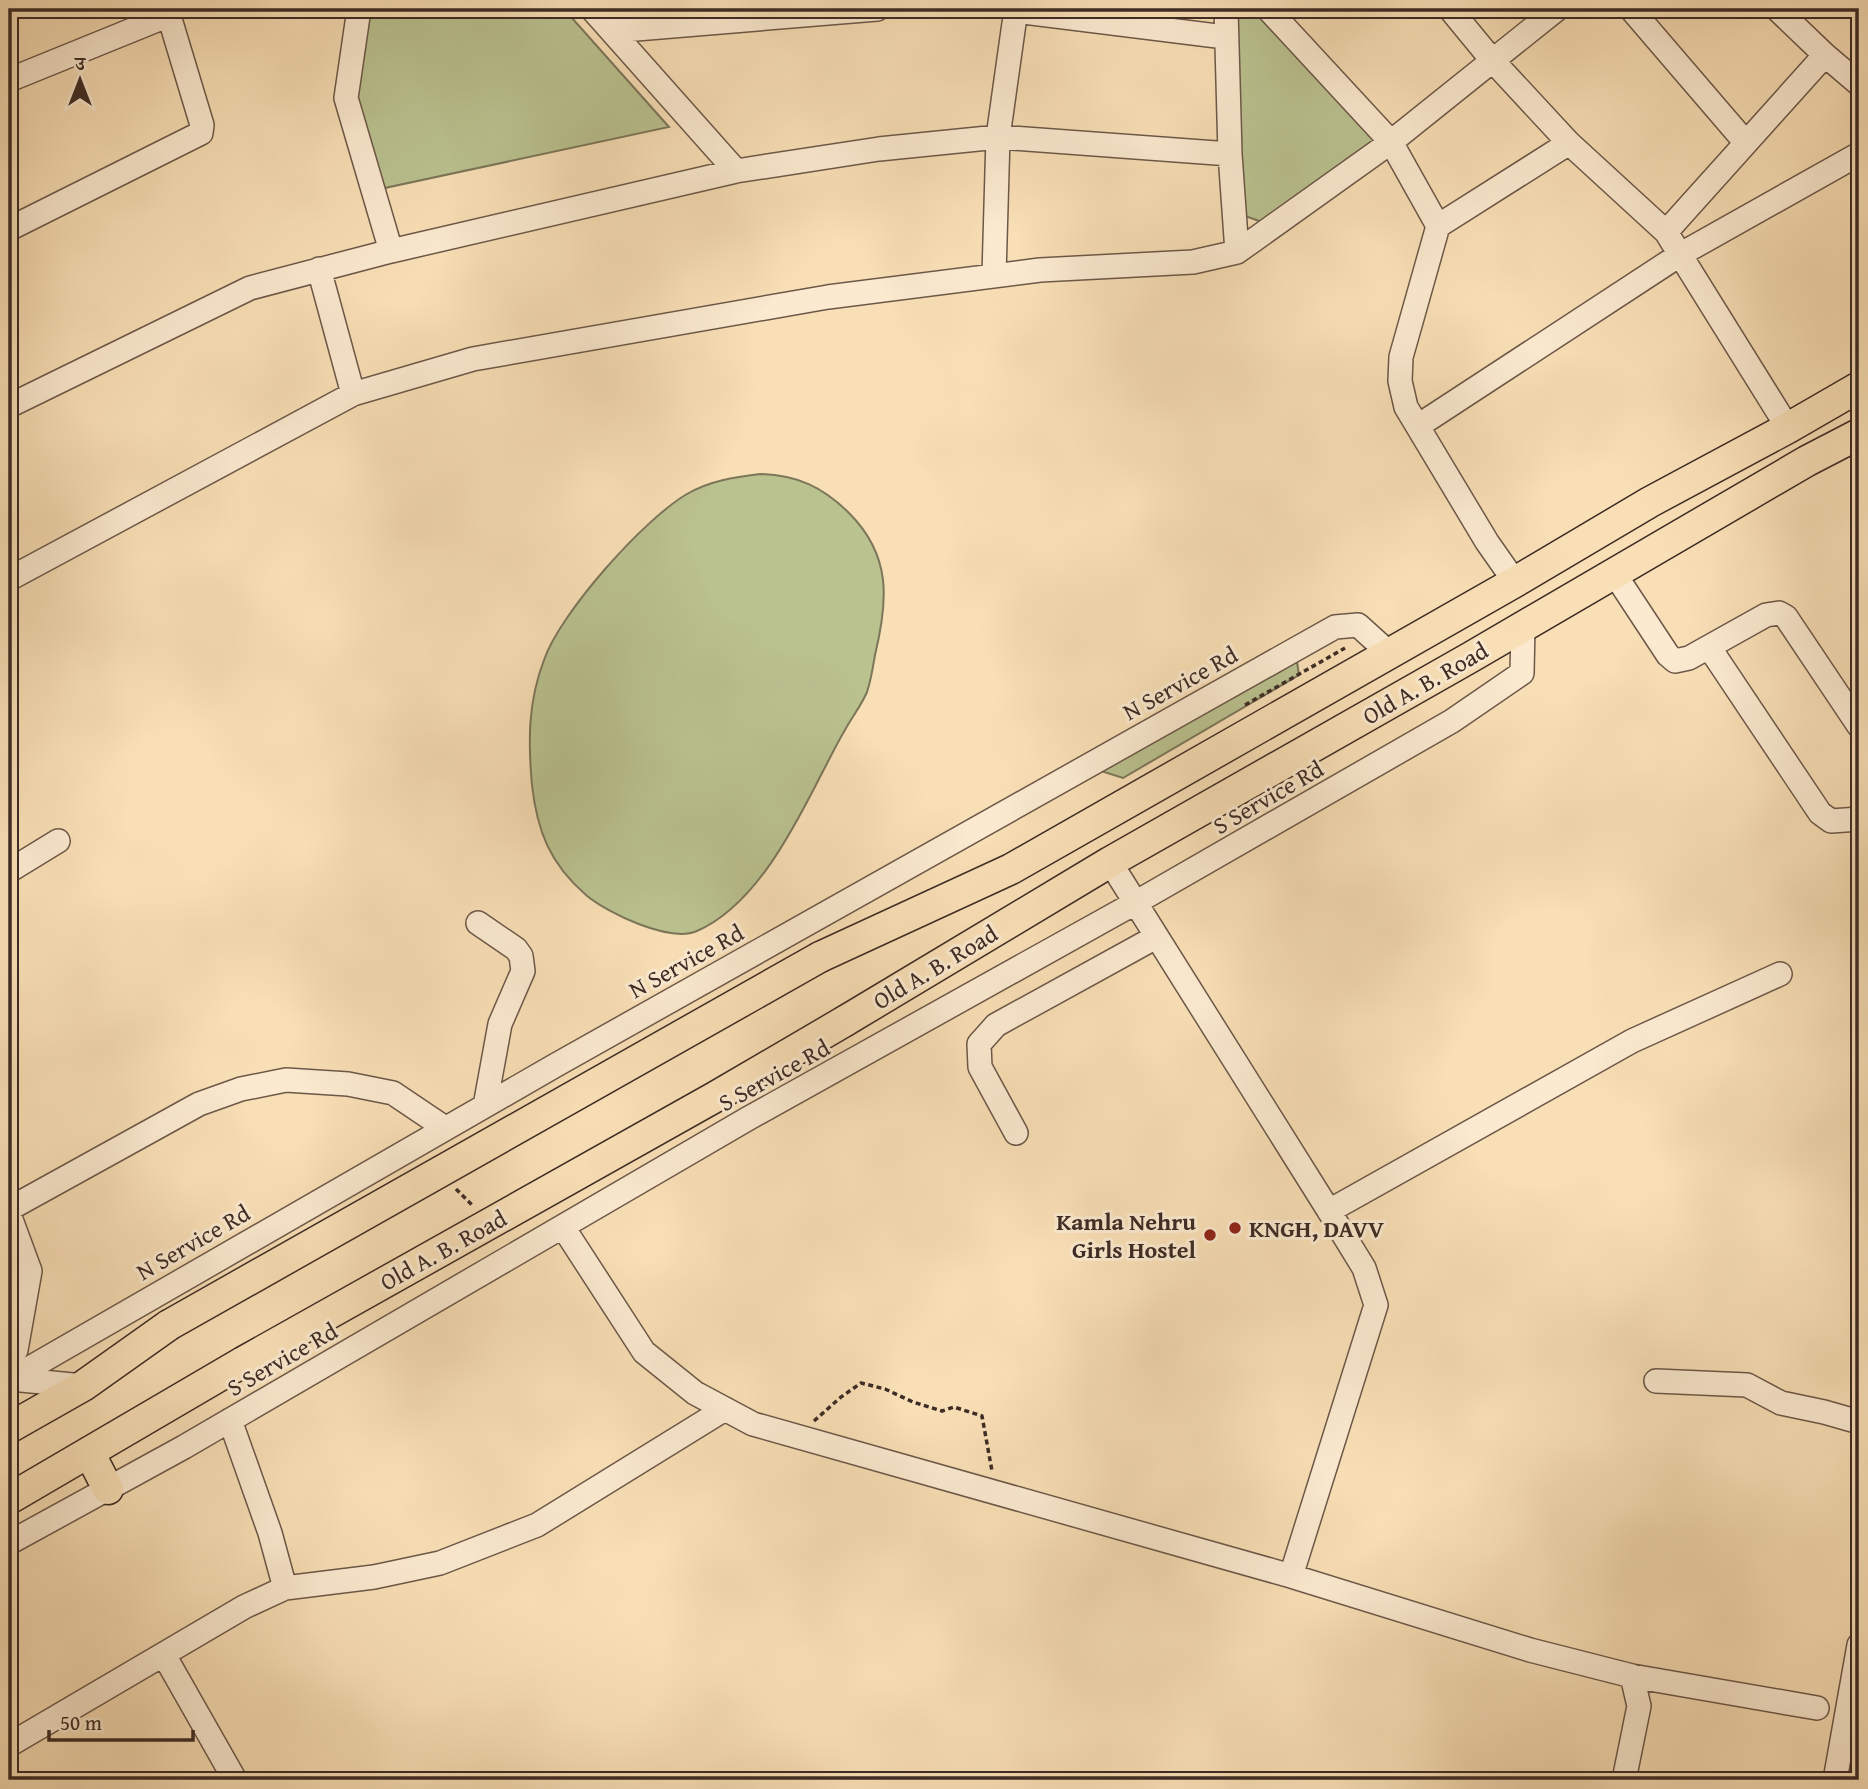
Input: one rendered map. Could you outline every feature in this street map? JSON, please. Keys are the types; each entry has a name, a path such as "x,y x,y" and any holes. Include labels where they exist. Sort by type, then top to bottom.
{"main road":[{"name":"Old A. B. Road","path":"9,1427 83,1386 169,1325 820,957 1011,869 1515,582 1650,502 1859,387"},
{"name":"Old A. B. Road","path":"9,1499 243,1362 715,1097 1110,862 1807,461 1859,434"},
{"path":"89,1452 108,1489"}],"street":[{"path":"359,9 346,98 391,251"},
{"path":"592,9 736,171"},
{"path":"612,31 877,9"},
{"path":"1226,9 1230,154 1237,252"},
{"path":"1268,9 1391,142 1438,226"},
{"path":"1450,9 1492,60 1569,143 1666,232 1788,428"},
{"path":"9,579 354,394 473,359 828,297 1040,270 1194,262 1237,252 1391,142 1557,9"},
{"path":"1632,9 1746,143"},
{"path":"1777,9 1859,84"},
{"path":"994,275 998,137 1015,10 1226,37"},
{"path":"9,80 168,12 202,125 201,133 9,229"},
{"path":"1666,232 1825,55"},
{"path":"9,406 250,288 391,251 736,171 879,149 998,137 1230,154"},
{"path":"1515,582 1406,407 1400,381 1401,357 1438,226 1569,143"},
{"path":"1418,426 1681,254 1859,154"},
{"path":"319,269 354,394"},
{"path":"1614,573 1668,655 1675,661 1689,658 1766,615 1779,613 1786,617 1859,726"},
{"name":"N Service Rd","path":"10,1379 445,1128 1335,627 1357,625 1389,653"},
{"name":"S Service Rd","path":"9,1543 230,1420 749,1118 1135,903 1452,722 1522,673 1523,626"},
{"path":"1709,647 1820,813 1831,821 1859,820"},
{"path":"9,871 58,841"},
{"path":"1110,862 1364,1268 1376,1305 1291,1576"},
{"path":"478,923 516,949 521,956 523,971 500,1024 485,1106"},
{"path":"1016,1133 980,1067 979,1044 996,1025 1156,937"},
{"path":"1329,1211 1632,1041 1780,974"},
{"path":"16,1350 30,1270 9,1212 200,1104 252,1087 286,1080 348,1084 393,1093 445,1128"},
{"path":"563,1227 644,1352 695,1393 753,1424 1291,1576 1530,1650 1632,1676 1817,1709"},
{"path":"10,1379 83,1386"},
{"path":"1656,1381 1747,1385 1781,1403 1859,1422"},
{"path":"9,1745 244,1607 285,1588 374,1577 440,1563 537,1525 724,1409"},
{"path":"230,1420 270,1533 285,1588"},
{"path":"1835,1780 1859,1645"},
{"path":"164,1655 235,1780"},
{"path":"1624,1780 1639,1706 1632,1676"}],"path":[{"path":"455,1188 474,1207"},
{"path":"797,1437 841,1397 861,1383 885,1389 942,1411 954,1408 982,1416 996,1493"}],"green space":[{"path":"366,9 564,9 669,127 380,189 350,101"},
{"path":"1226,9 1268,9 1391,142 1273,226 1234,212"},
{"path":"760,474 798,480 819,489 849,513 873,546 880,563 884,598 870,683 865,697 785,841 755,885 737,904 697,931 685,934 656,930 608,910 586,895 563,871 547,846 537,817 532,785 530,737 535,691 553,640 585,593 627,545 669,506 687,494 722,480"},
{"path":"1295,649 1299,675 1123,778 1085,766"}],"place":[{"name":"KNGH, DAVV","path":"1235,1228"},
{"name":"Kamla Nehru Girls Hostel","path":"1210,1235"}]}
